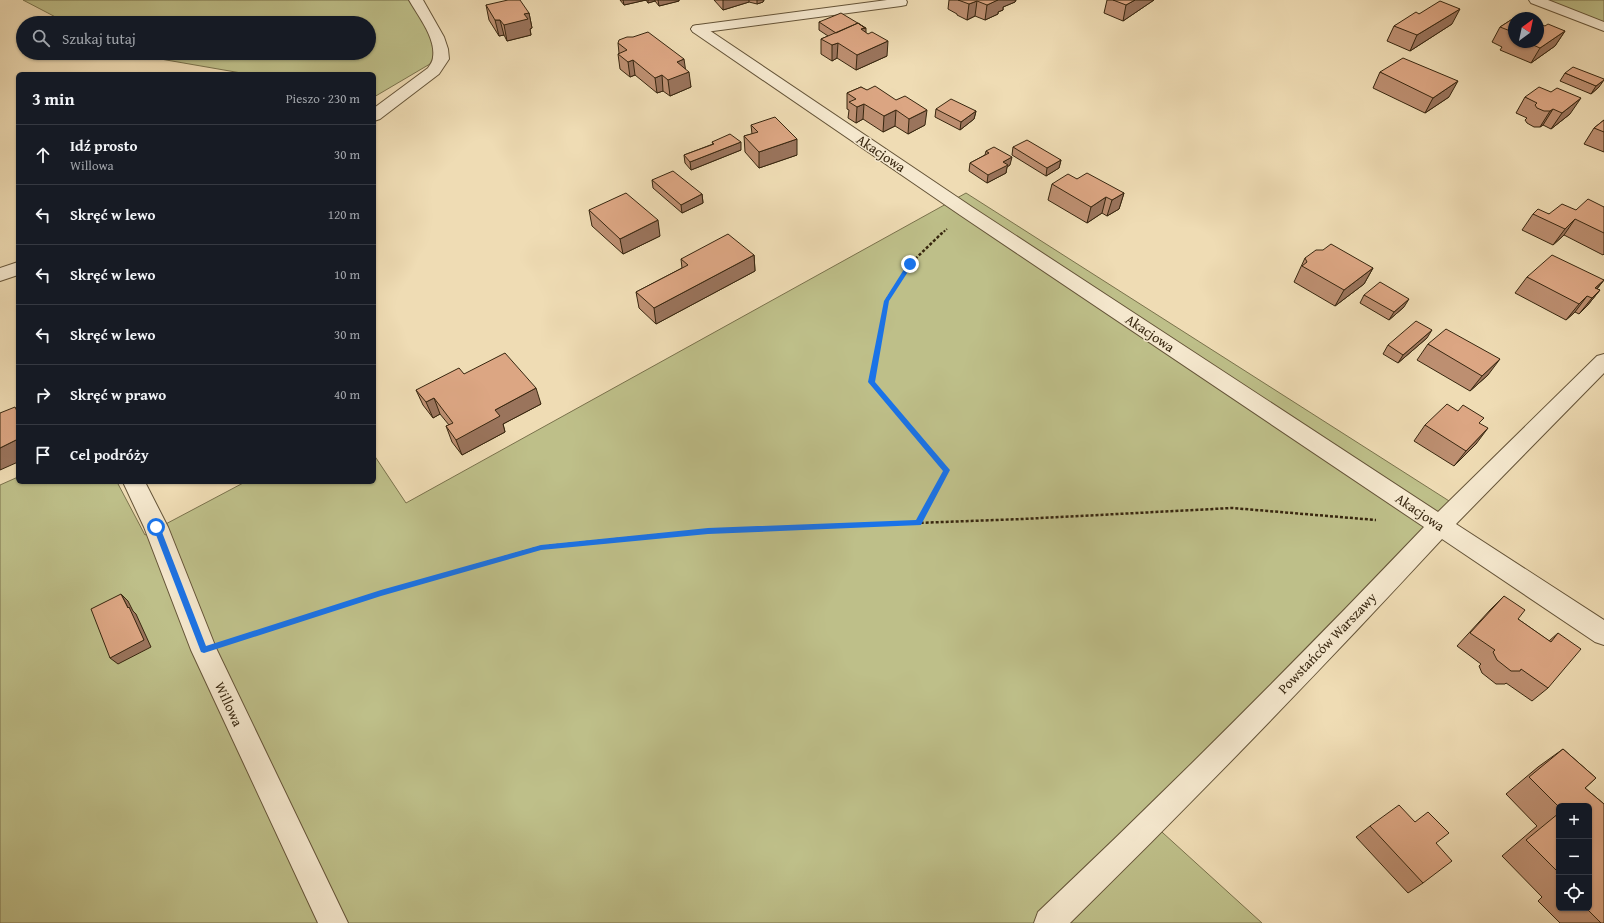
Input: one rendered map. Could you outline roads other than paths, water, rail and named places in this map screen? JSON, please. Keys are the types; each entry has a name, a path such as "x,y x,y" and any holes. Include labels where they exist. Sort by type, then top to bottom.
{"street":[{"path":"376,114 434,71 441,59 441,49 437,37 416,0"},
{"path":"1536,0 1604,27"},
{"name":"Akacjowa","path":"698,29 966,211 1604,634"},
{"name":"Powstańców Warszawy","path":"1049,923 1149,826 1368,602 1440,525 1604,362"},
{"name":"Willowa","path":"135,484 156,527 204,650 333,923"}],"lane":[{"path":"698,29 901,2"}]}
